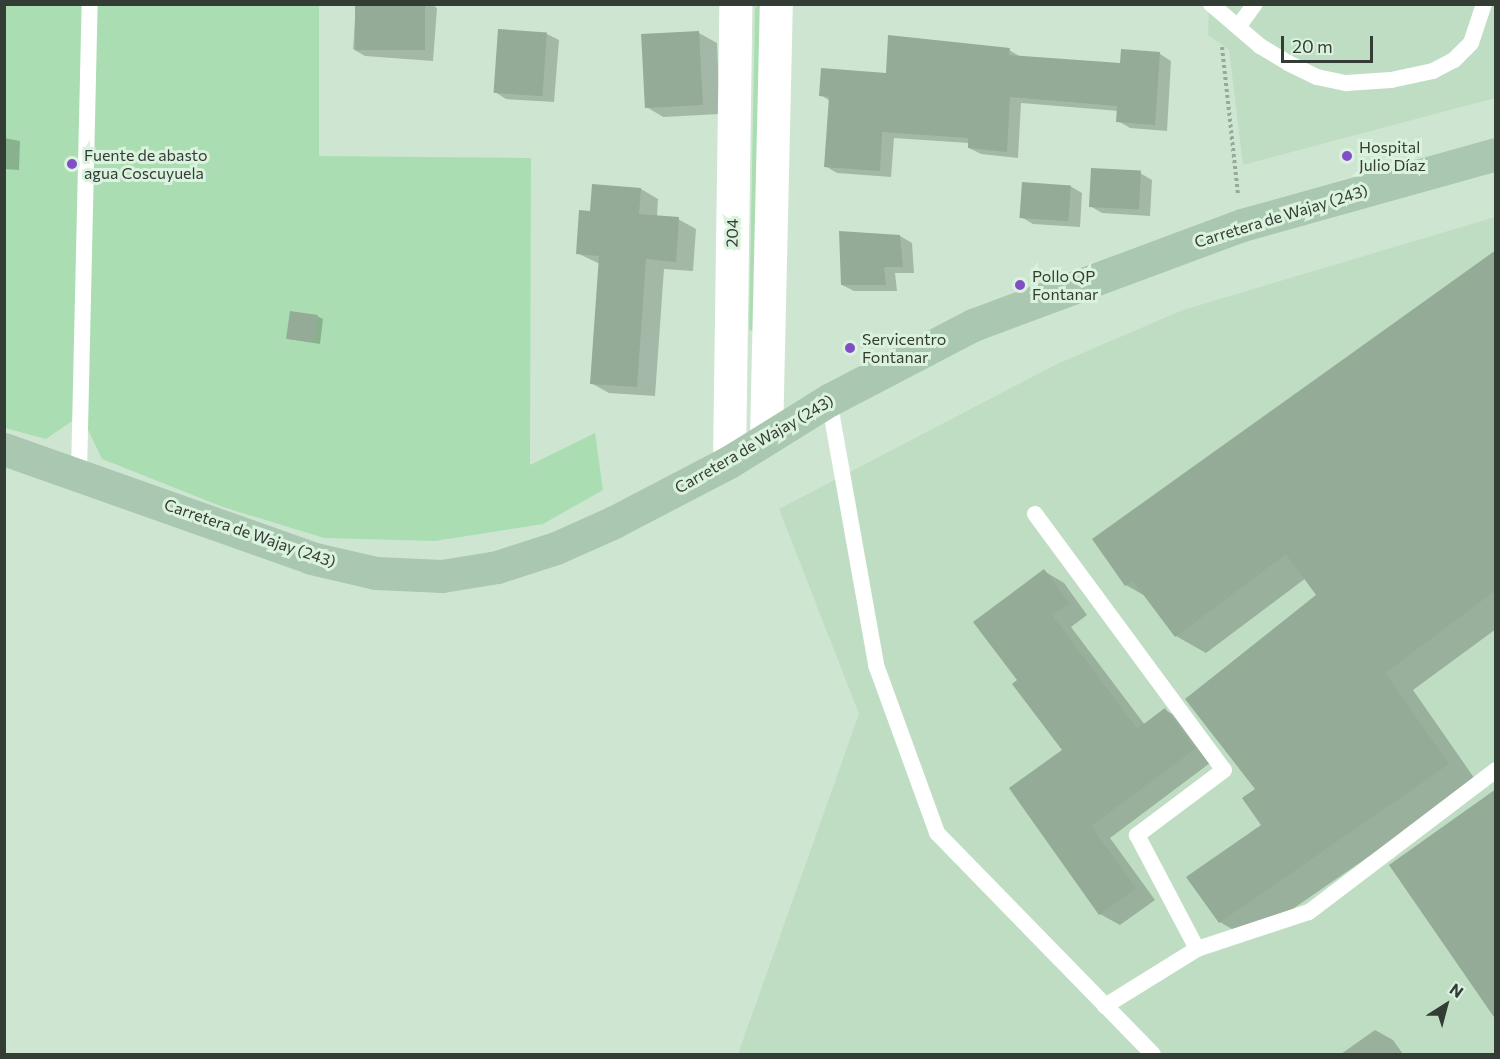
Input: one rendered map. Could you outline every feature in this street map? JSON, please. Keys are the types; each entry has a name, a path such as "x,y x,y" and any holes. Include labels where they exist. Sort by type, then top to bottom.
{"main road":[{"name":"Carretera de Wajay (243)","path":"4,449 79,473 311,558 376,573 442,576 497,567 556,548 729,462 829,400 973,325 1242,225 1496,154"}],"street":[{"name":"204","path":"729,462 735,4"},
{"path":"766,437 776,4"}],"lane":[{"path":"79,473 90,4"},
{"path":"1211,4 1260,46 1317,77 1346,83 1391,80 1433,71 1454,60 1471,43 1484,4"},
{"path":"1232,22 1255,4"},
{"path":"829,400 876,665 937,833 1153,1054"},
{"path":"1035,514 1224,770 1137,835 1197,949"},
{"path":"1105,1006 1197,949 1309,912 1496,770"}],"path":[{"path":"1232,22 1223,55 1242,225"}],"shaded area":[{"path":"1209,5 1495,5 1495,98 1243,165 1229,50 1208,35"},
{"path":"1495,217 1495,1054 738,1054 859,714 779,509 1057,364 1183,310"}],"green space":[{"path":"4,5 319,5 319,156 531,158 530,465 595,433 603,490 543,524 435,541 324,538 223,507 102,459 81,415 46,439 5,428"},
{"path":"759,5 762,8 753,332 749,329 755,8"}],"building":[{"path":"355,4 425,4 425,50 355,50"},
{"path":"498,29 547,32 542,96 494,93"},
{"path":"699,31 703,105 645,108 641,34"},
{"path":"888,35 1010,48 1009,55 1120,63 1121,49 1160,52 1155,125 1116,122 1117,106 1010,97 1007,152 968,148 968,138 882,132 880,171 824,167 829,97 819,96 821,68 886,73"},
{"path":"1091,168 1141,171 1139,210 1089,207"},
{"path":"1022,182 1071,185 1068,221 1019,218"},
{"path":"592,184 641,188 639,214 679,217 676,262 646,259 637,387 590,384 599,256 576,254 579,210 590,211"},
{"path":"839,231 900,235 903,267 884,267 886,285 841,285"},
{"path":"1496,250 1496,590 1385,673 1449,764 1219,923 1186,877 1261,825 1242,798 1255,789 1185,699 1316,595 1286,554 1175,637 1133,581 1125,586 1092,539"},
{"path":"290,311 318,315 314,343 286,339"},
{"path":"1044,569 1069,603 1052,615 1137,729 1165,708 1195,749 1091,826 1136,888 1099,915 1009,788 1062,750 1012,684 1017,680 973,622"},
{"path":"1496,789 1496,1020 1389,865"}],"place":[{"name":"Hospital Julio Díaz","path":"1347,156"},
{"name":"Fuente de abasto agua Coscuyuela","path":"72,164"},
{"name":"Pollo QP Fontanar","path":"1020,285"},
{"name":"Servicentro Fontanar","path":"850,348"}]}
